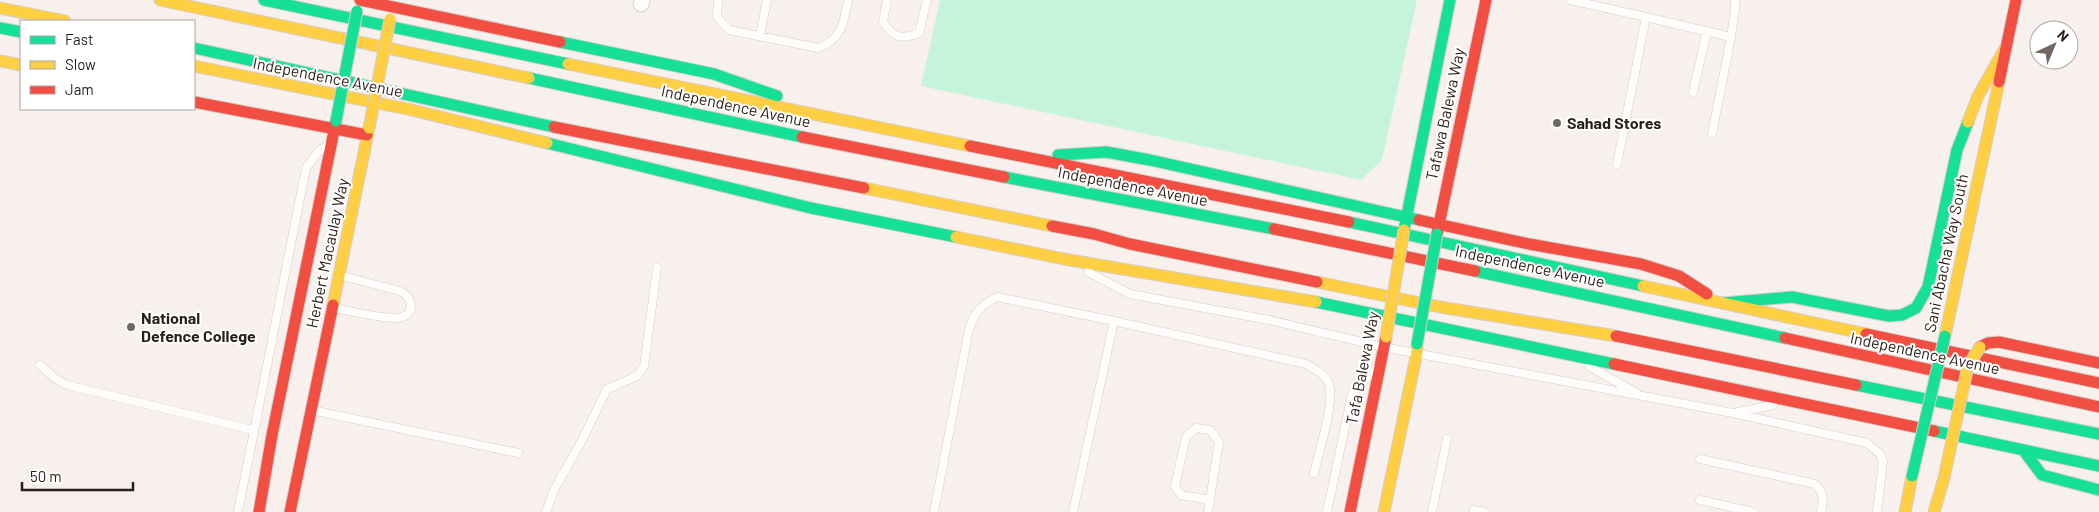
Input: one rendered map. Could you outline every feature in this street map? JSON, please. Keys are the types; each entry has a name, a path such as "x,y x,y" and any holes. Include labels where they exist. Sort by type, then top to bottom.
{"main road":[{"name":"Independence Avenue","path":"160,0 420,54 829,143 1357,245 2099,407"},
{"name":"Independence Avenue","path":"264,0 844,121 1101,171 2099,383"},
{"name":"Tafa Balewa Way","path":"1350,512 1450,0"},
{"name":"Tafawa Balewa Way","path":"1438,228 1486,0"},
{"name":"Sani Abacha Way South","path":"1905,512 1945,336 2016,0"},
{"path":"359,4 394,3 714,74 747,84 821,116"},
{"name":"Herbert Macaulay Way","path":"290,512 394,3"},
{"name":"Herbert Macaulay Way","path":"259,512 274,425 359,4"},
{"path":"0,8 60,20"},
{"path":"0,28 20,32"},
{"path":"1035,158 1069,153 1106,152 1160,162 1407,216 1438,228 1641,264 1679,276 1723,303 1792,297 1889,316 1902,315 1916,308 1928,287 1949,182 1965,126 1978,96 2006,47"},
{"name":"Independence Avenue","path":"195,48 426,97 559,128 1094,234 1130,244 1440,307 1584,330 2099,434"},
{"path":"0,61 20,65"},
{"name":"Independence Avenue","path":"195,66 412,110 811,208 1064,259 1355,309 2099,466"},
{"path":"195,102 368,132"},
{"path":"1384,512 1417,348 1438,228"},
{"path":"1934,512 1944,478 1968,366 1980,346 1999,342 2099,363"},
{"path":"2024,450 2042,475 2099,490"}],"lane":[{"path":"718,0 717,18 729,30 818,48 828,45 842,30 848,0"},
{"path":"760,36 767,0"},
{"path":"887,0 882,22 889,31 898,37 910,37 919,34 927,0"},
{"path":"1570,0 1731,37"},
{"path":"1712,134 1731,37 1735,0"},
{"path":"1617,164 1646,17"},
{"path":"1693,92 1707,30"},
{"path":"238,512 306,168 318,151 331,143"},
{"path":"1064,259 1130,294 1417,348 1733,413 1867,443 1874,447 1883,461 1877,512"},
{"path":"546,512 554,490 582,442 607,389 637,376 644,366 657,268"},
{"path":"332,308 397,318 407,314 411,307 411,300 407,294 338,275"},
{"path":"934,512 973,315 983,304 997,297 1114,320 1306,364 1320,372 1329,384 1330,402 1314,472"},
{"path":"1073,512 1114,320"},
{"path":"1564,353 1643,396"},
{"path":"1327,512 1352,394 1380,364"},
{"path":"40,365 56,379 67,385 253,430"},
{"path":"1733,413 1793,402"},
{"path":"311,410 518,453"},
{"path":"1208,512 1210,500 1218,442 1216,436 1210,430 1196,428 1186,437 1175,486 1181,495 1210,500"},
{"path":"1432,512 1447,439"},
{"path":"1700,459 1815,484 1820,488 1824,498 1821,512"},
{"path":"1700,500 1753,512"},
{"path":"1474,510 1484,512"}],"green space":[{"path":"940,0 1417,0 1382,160 1361,180 921,86"}],"traffic: fast":[{"path":"264,0 568,64"},
{"path":"1404,230 1450,0"},
{"path":"336,121 357,11"},
{"path":"0,28 20,32"},
{"path":"560,42 714,74 777,96"},
{"path":"195,48 554,127"},
{"path":"529,78 802,137"},
{"path":"1723,303 1792,297 1889,316 1902,315 1916,308 1928,287 1957,150 1968,122"},
{"path":"547,143 811,208 956,237"},
{"path":"1058,155 1106,152 1150,160 1419,220"},
{"path":"1004,177 1274,229"},
{"path":"1349,222 1643,286"},
{"path":"1417,344 1437,234"},
{"path":"1475,271 1785,338"},
{"path":"1316,302 1614,364"},
{"path":"1912,476 1945,336"},
{"path":"1856,385 2099,434"},
{"path":"1934,431 2099,466"},
{"path":"2024,451 2042,475 2099,490"}],"traffic: slow":[{"path":"160,0 529,78"},
{"path":"0,8 60,20"},
{"path":"369,128 390,19"},
{"path":"1968,122 1978,96 2006,47"},
{"path":"0,61 20,65"},
{"path":"568,64 970,146"},
{"path":"195,66 412,110 547,143"},
{"path":"1945,336 1999,82"},
{"path":"333,305 369,128"},
{"path":"864,188 1052,226"},
{"path":"1386,337 1404,230"},
{"path":"956,237 1064,259 1316,302"},
{"path":"1317,282 1440,307 1616,336"},
{"path":"1643,286 1866,334"},
{"path":"1384,512 1417,352 1417,344"},
{"path":"1944,478 1968,366 1980,347"},
{"path":"1905,512 1912,476"},
{"path":"1934,512 1944,478"}],"traffic: jam":[{"path":"360,0 560,42"},
{"path":"1437,234 1486,0"},
{"path":"1999,82 2016,0"},
{"path":"195,102 367,135"},
{"path":"259,512 272,435 336,121"},
{"path":"554,127 864,188"},
{"path":"802,137 1004,177"},
{"path":"970,146 1349,222"},
{"path":"1419,220 1529,244 1641,264 1679,276 1707,294"},
{"path":"1052,226 1317,282"},
{"path":"1274,229 1475,271"},
{"path":"290,512 333,305"},
{"path":"1866,334 2099,383"},
{"path":"1616,336 1856,385"},
{"path":"1350,512 1386,337"},
{"path":"1785,338 2099,407"},
{"path":"1980,347 1988,343 1999,342 2099,363"},
{"path":"1614,364 1934,431"}],"place":[{"name":"Sahad Stores","path":"1557,123"},
{"name":"National Defence College","path":"131,327"}]}
